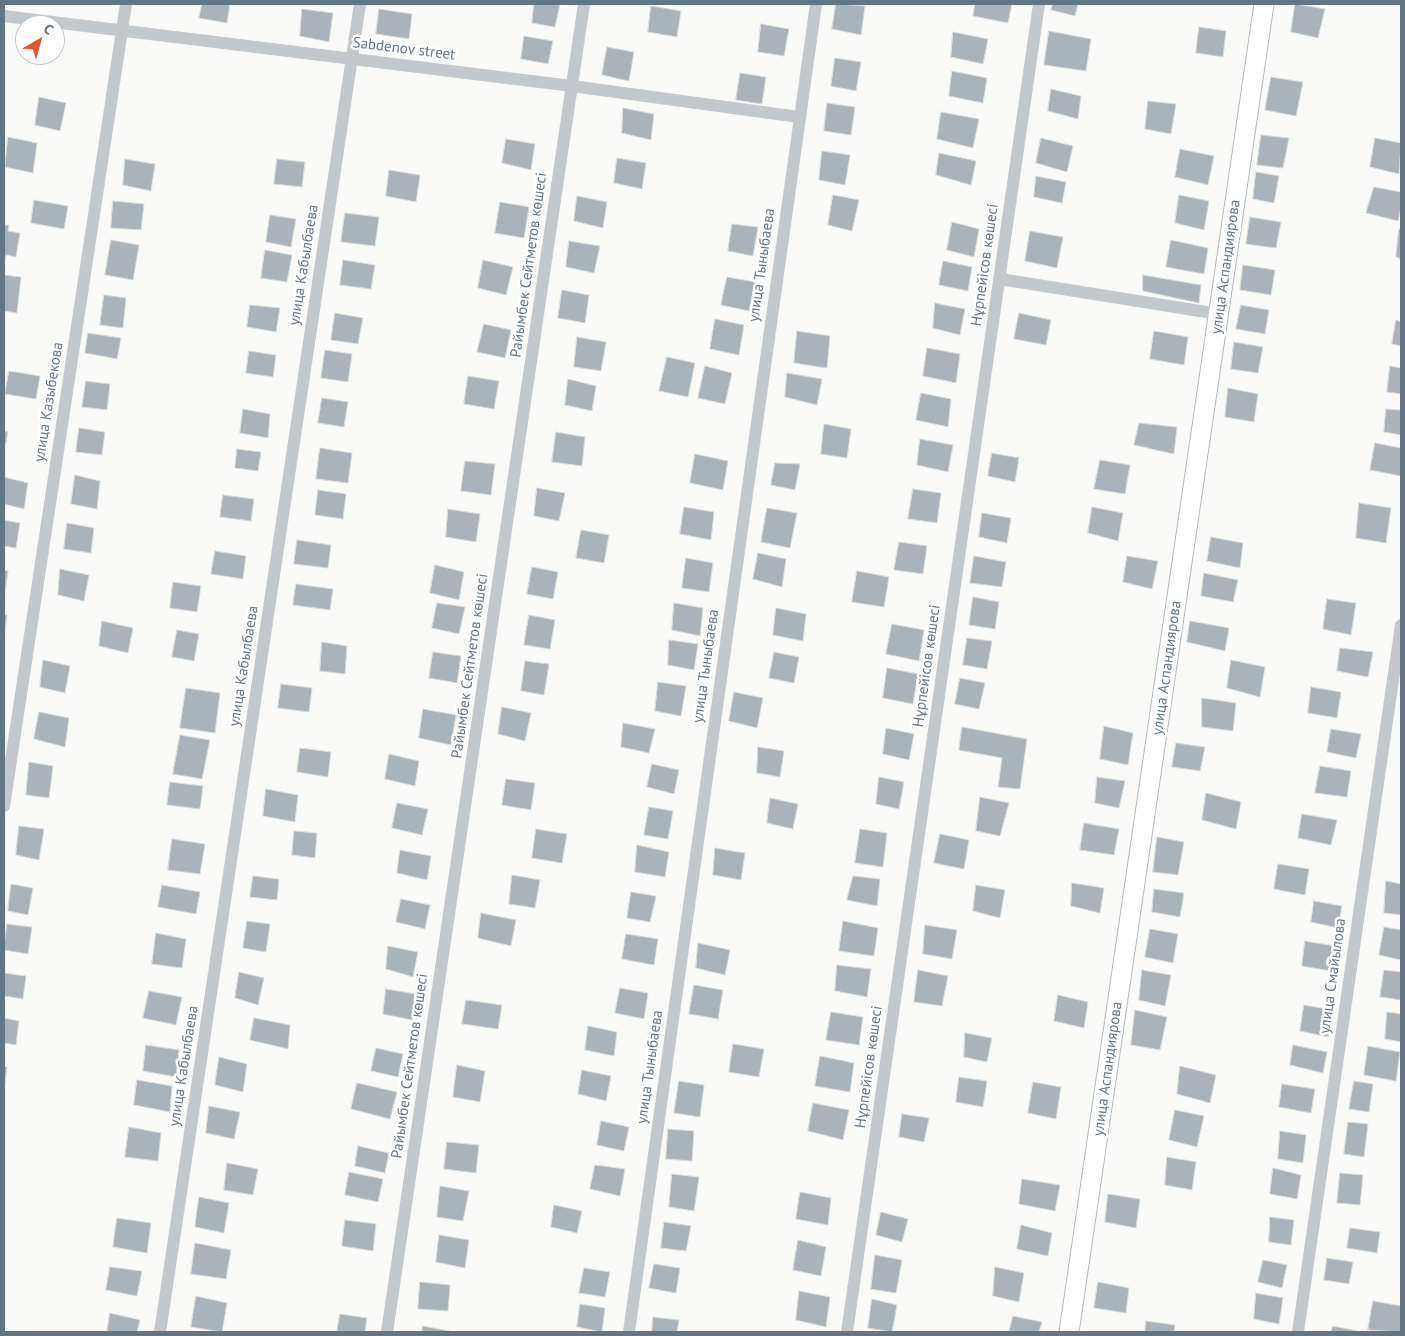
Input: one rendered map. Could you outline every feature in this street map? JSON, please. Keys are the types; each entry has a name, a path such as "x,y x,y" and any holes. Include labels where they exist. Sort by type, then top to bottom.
{"street":[{"name":"улица Казыбекова","path":"4,806 126,4"},
{"name":"улица Кабылбаева","path":"160,1332 360,4"},
{"name":"Райымбек Сейтметов көшесі","path":"387,1332 584,4"},
{"name":"улица Тыныбаева","path":"629,1332 816,4"},
{"name":"Нұрпейісов көшесі","path":"847,1332 1039,4"},
{"name":"улица Аспандиярова","path":"1069,1332 1264,4"},
{"name":"Sabdenov street","path":"4,16 572,86 800,118"},
{"path":"1000,279 1219,314"},
{"name":"улица Смайылова","path":"1298,1332 1401,625"}],"building":[{"path":"202,4 230,4 227,23 199,18"},
{"path":"534,4 560,4 555,27 532,23"},
{"path":"836,4 865,6 861,35 832,29"},
{"path":"975,4 1012,4 1008,23 973,16"},
{"path":"1053,4 1078,4 1075,16 1051,10"},
{"path":"1295,4 1325,9 1318,38 1291,32"},
{"path":"651,6 681,11 677,37 648,32"},
{"path":"302,9 333,13 329,42 300,36"},
{"path":"379,9 412,14 409,39 376,34"},
{"path":"761,24 789,29 784,56 758,52"},
{"path":"1199,27 1226,31 1223,57 1196,53"},
{"path":"1049,31 1091,39 1086,71 1044,65"},
{"path":"953,32 988,39 983,64 951,57"},
{"path":"524,36 553,41 548,64 521,59"},
{"path":"607,47 634,52 629,81 602,75"},
{"path":"835,58 861,62 856,91 831,86"},
{"path":"952,71 987,78 983,103 949,96"},
{"path":"740,73 766,77 762,104 736,100"},
{"path":"1271,77 1303,82 1296,116 1265,110"},
{"path":"1051,89 1081,96 1078,119 1048,111"},
{"path":"39,97 66,103 60,131 35,125"},
{"path":"1148,101 1176,104 1171,134 1145,129"},
{"path":"827,103 855,107 851,135 824,131"},
{"path":"623,108 654,114 651,140 622,133"},
{"path":"941,112 979,119 973,148 937,139"},
{"path":"1261,135 1289,138 1283,168 1257,165"},
{"path":"8,137 37,143 33,173 5,167"},
{"path":"1041,138 1073,146 1067,172 1036,163"},
{"path":"1375,138 1401,143 1399,174 1370,167"},
{"path":"506,139 535,144 531,170 502,163"},
{"path":"1180,149 1214,156 1208,185 1175,177"},
{"path":"822,151 850,155 845,185 819,180"},
{"path":"939,153 976,161 971,185 936,175"},
{"path":"617,158 646,163 642,189 614,183"},
{"path":"125,159 155,164 151,191 123,185"},
{"path":"277,159 305,162 302,187 274,184"},
{"path":"389,170 420,175 416,202 386,196"},
{"path":"1256,172 1279,176 1274,203 1253,199"},
{"path":"1036,176 1066,182 1062,203 1034,197"},
{"path":"1374,187 1401,192 1401,207 1398,221 1366,213"},
{"path":"833,195 859,200 852,231 828,225"},
{"path":"1179,195 1209,201 1204,230 1175,223"},
{"path":"577,196 607,202 603,228 574,221"},
{"path":"34,200 68,206 64,229 31,223"},
{"path":"113,201 144,204 141,230 111,228"},
{"path":"500,202 529,207 524,238 495,233"},
{"path":"345,213 379,217 375,246 341,242"},
{"path":"270,215 296,219 291,247 266,242"},
{"path":"1250,217 1281,222 1276,248 1246,244"},
{"path":"952,222 979,229 974,257 947,250"},
{"path":"732,224 758,227 753,256 728,251"},
{"path":"4,225 9,225 8,231 20,233 16,257 6,255 4,263"},
{"path":"1399,229 1401,230 1401,259 1396,257"},
{"path":"1030,231 1063,237 1057,268 1025,261"},
{"path":"111,240 139,245 133,280 105,275"},
{"path":"1171,240 1208,248 1204,274 1166,267"},
{"path":"569,241 600,246 594,273 566,267"},
{"path":"265,250 292,255 287,282 261,278"},
{"path":"343,260 375,265 371,289 340,285"},
{"path":"483,260 513,267 506,295 478,288"},
{"path":"943,261 972,267 968,291 939,285"},
{"path":"1243,265 1275,270 1271,295 1240,290"},
{"path":"4,275 21,277 17,313 4,311"},
{"path":"1143,275 1201,285 1199,303 1143,291"},
{"path":"727,277 755,282 749,311 721,305"},
{"path":"562,290 589,295 585,323 558,318"},
{"path":"104,295 126,298 123,328 100,325"},
{"path":"935,303 965,309 960,335 933,328"},
{"path":"250,305 280,308 276,332 247,327"},
{"path":"1241,305 1269,310 1265,334 1236,329"},
{"path":"335,313 363,318 358,344 331,340"},
{"path":"1019,313 1051,320 1046,345 1014,339"},
{"path":"715,319 744,325 739,355 710,349"},
{"path":"1396,320 1401,322 1401,346 1392,344"},
{"path":"484,324 511,330 505,358 477,352"},
{"path":"797,331 830,336 827,368 794,363"},
{"path":"1154,331 1188,337 1184,365 1150,359"},
{"path":"88,333 121,338 117,359 85,353"},
{"path":"577,337 606,342 601,371 574,367"},
{"path":"1234,342 1263,347 1258,373 1231,369"},
{"path":"927,348 960,354 956,383 923,376"},
{"path":"325,350 352,354 348,382 321,378"},
{"path":"249,351 276,355 273,377 246,373"},
{"path":"667,357 695,363 688,397 659,391"},
{"path":"705,366 732,373 725,404 698,398"},
{"path":"1390,366 1401,368 1401,394 1387,392"},
{"path":"9,371 40,376 36,399 5,394"},
{"path":"787,373 822,379 817,405 785,397"},
{"path":"468,376 499,381 494,409 464,404"},
{"path":"568,379 596,386 592,411 565,405"},
{"path":"86,381 110,384 107,410 82,407"},
{"path":"1228,388 1258,394 1254,422 1225,417"},
{"path":"921,393 951,399 948,427 916,420"},
{"path":"322,398 348,402 344,427 318,423"},
{"path":"243,409 270,414 268,438 240,433"},
{"path":"1386,409 1401,410 1401,435 1384,432"},
{"path":"1139,423 1177,427 1174,454 1134,445"},
{"path":"824,424 851,429 847,458 821,454"},
{"path":"79,428 105,432 102,455 76,452"},
{"path":"4,431 8,432 4,452"},
{"path":"556,432 585,437 582,466 552,462"},
{"path":"920,439 953,445 948,472 917,465"},
{"path":"1375,443 1401,448 1401,476 1370,470"},
{"path":"320,448 352,453 348,483 316,479"},
{"path":"237,449 261,452 258,471 235,468"},
{"path":"992,453 1019,458 1015,482 988,476"},
{"path":"695,454 728,461 723,490 690,483"},
{"path":"1100,460 1130,465 1125,494 1094,489"},
{"path":"465,461 495,464 491,495 461,491"},
{"path":"775,463 800,464 795,490 771,485"},
{"path":"75,475 100,481 97,509 71,504"},
{"path":"4,477 28,483 24,509 4,504"},
{"path":"537,488 565,493 559,521 534,516"},
{"path":"913,489 941,493 937,523 908,519"},
{"path":"318,490 346,494 343,519 315,515"},
{"path":"223,495 254,499 251,521 220,517"},
{"path":"1359,503 1391,508 1386,543 1356,538"},
{"path":"684,507 714,512 711,540 680,534"},
{"path":"1092,507 1123,513 1118,541 1088,533"},
{"path":"767,508 797,513 790,548 761,542"},
{"path":"448,509 480,514 476,542 446,537"},
{"path":"982,513 1011,518 1007,543 979,537"},
{"path":"4,520 20,523 16,548 4,546"},
{"path":"67,523 94,528 91,553 64,549"},
{"path":"581,530 609,535 604,563 576,558"},
{"path":"1211,537 1243,543 1240,568 1207,561"},
{"path":"297,540 331,545 328,568 294,564"},
{"path":"899,542 927,546 923,574 894,570"},
{"path":"215,551 246,556 243,579 211,574"},
{"path":"758,553 786,559 782,587 753,579"},
{"path":"974,556 1006,562 1002,587 970,583"},
{"path":"1127,556 1158,561 1152,589 1123,582"},
{"path":"686,558 713,563 709,592 682,588"},
{"path":"435,565 464,572 459,600 430,593"},
{"path":"532,567 558,572 553,599 527,594"},
{"path":"60,569 89,575 84,601 58,595"},
{"path":"4,570 8,571 4,599"},
{"path":"857,571 889,577 884,607 852,602"},
{"path":"1204,573 1238,580 1233,602 1201,596"},
{"path":"173,582 201,586 197,612 170,608"},
{"path":"296,584 333,589 330,610 293,605"},
{"path":"973,597 999,602 995,629 969,625"},
{"path":"1327,599 1356,603 1351,635 1323,629"},
{"path":"437,603 465,607 459,634 432,628"},
{"path":"674,603 703,608 700,636 672,630"},
{"path":"776,608 806,614 803,641 773,635"},
{"path":"4,615 7,615 4,640"},
{"path":"529,615 555,620 550,649 524,645"},
{"path":"102,621 133,628 128,653 99,646"},
{"path":"1190,621 1229,628 1225,651 1187,642"},
{"path":"892,624 924,630 919,661 886,654"},
{"path":"177,630 199,634 194,661 172,657"},
{"path":"967,638 992,641 987,669 963,665"},
{"path":"669,640 698,644 694,670 668,665"},
{"path":"322,642 347,646 345,674 320,671"},
{"path":"1340,648 1373,652 1368,677 1337,671"},
{"path":"433,652 461,656 457,683 429,678"},
{"path":"774,652 799,657 794,683 769,678"},
{"path":"43,660 70,666 65,693 40,687"},
{"path":"1231,660 1265,667 1260,697 1227,688"},
{"path":"525,661 549,664 544,695 521,691"},
{"path":"887,668 918,674 913,704 883,698"},
{"path":"960,678 985,683 979,709 955,704"},
{"path":"658,682 686,686 681,716 655,711"},
{"path":"281,684 312,688 309,712 278,708"},
{"path":"1311,687 1341,692 1337,718 1308,713"},
{"path":"186,688 220,693 215,733 180,728"},
{"path":"734,692 763,698 757,728 729,721"},
{"path":"1202,698 1236,703 1233,731 1202,727"},
{"path":"502,707 531,713 525,741 498,734"},
{"path":"423,709 456,715 451,745 419,738"},
{"path":"39,712 69,718 65,747 34,739"},
{"path":"623,723 655,729 649,753 621,747"},
{"path":"1104,726 1133,733 1128,765 1100,759"},
{"path":"962,727 1027,739 1020,789 998,787 1002,758 959,750"},
{"path":"886,728 914,734 909,760 883,754"},
{"path":"1331,729 1361,734 1356,758 1327,752"},
{"path":"180,735 210,740 202,779 173,774"},
{"path":"1176,743 1205,747 1200,771 1172,767"},
{"path":"758,747 784,751 780,777 757,773"},
{"path":"300,748 331,752 328,777 297,772"},
{"path":"389,754 419,761 415,786 385,779"},
{"path":"29,762 53,766 49,798 26,795"},
{"path":"652,764 679,770 674,794 647,787"},
{"path":"1320,766 1351,771 1347,797 1315,793"},
{"path":"879,777 904,782 899,809 876,804"},
{"path":"1097,777 1125,781 1119,808 1095,803"},
{"path":"506,779 535,783 531,810 502,805"},
{"path":"170,782 203,786 200,809 167,805"},
{"path":"266,789 298,795 295,822 263,816"},
{"path":"1206,793 1241,802 1236,829 1202,820"},
{"path":"980,797 1009,803 1000,836 976,831"},
{"path":"770,798 798,804 793,829 767,823"},
{"path":"397,803 428,809 422,835 392,828"},
{"path":"649,807 673,811 668,839 644,835"},
{"path":"1302,814 1337,820 1331,845 1298,838"},
{"path":"1084,823 1119,829 1114,855 1080,850"},
{"path":"19,826 44,829 39,860 16,855"},
{"path":"536,829 567,834 562,863 532,858"},
{"path":"860,829 887,833 883,867 855,863"},
{"path":"294,831 317,833 315,858 292,855"},
{"path":"940,834 969,840 964,869 934,863"},
{"path":"1157,837 1184,842 1178,875 1153,872"},
{"path":"172,839 205,844 200,874 168,870"},
{"path":"637,845 669,852 665,877 635,872"},
{"path":"715,848 745,853 741,880 713,875"},
{"path":"400,850 431,856 427,880 397,873"},
{"path":"1278,864 1309,869 1305,895 1274,889"},
{"path":"512,875 540,880 535,908 509,904"},
{"path":"253,876 279,879 277,900 250,897"},
{"path":"853,876 880,879 877,906 847,900"},
{"path":"1386,881 1401,884 1401,915 1384,913"},
{"path":"1072,883 1104,888 1100,913 1071,906"},
{"path":"11,884 33,888 28,915 8,911"},
{"path":"162,885 200,892 196,914 158,907"},
{"path":"976,885 1005,890 1000,918 973,911"},
{"path":"1154,889 1184,893 1180,917 1152,912"},
{"path":"631,892 656,896 650,922 627,918"},
{"path":"401,899 430,905 425,929 396,922"},
{"path":"1314,901 1342,906 1338,928 1311,922"},
{"path":"481,913 516,920 511,946 478,938"},
{"path":"247,921 270,924 266,952 243,948"},
{"path":"843,921 878,928 874,956 839,951"},
{"path":"7,924 32,927 28,954 4,950"},
{"path":"925,925 957,930 952,959 923,954"},
{"path":"1384,927 1401,930 1401,960 1379,955"},
{"path":"1150,929 1178,934 1173,963 1145,957"},
{"path":"156,933 186,939 182,968 152,964"},
{"path":"626,934 658,939 654,965 622,959"},
{"path":"1305,941 1335,946 1331,971 1302,966"},
{"path":"698,943 730,950 725,975 696,968"},
{"path":"388,946 418,952 413,977 386,969"},
{"path":"837,965 871,969 867,997 835,991"},
{"path":"918,970 948,976 942,1006 914,1002"},
{"path":"1142,970 1171,975 1165,1006 1139,1000"},
{"path":"1384,970 1401,972 1401,1000 1380,997"},
{"path":"239,972 264,978 258,1005 235,998"},
{"path":"4,973 26,976 23,999 4,996"},
{"path":"694,985 723,990 718,1019 689,1014"},
{"path":"620,988 648,993 644,1019 615,1013"},
{"path":"386,989 416,994 412,1020 383,1014"},
{"path":"149,991 182,997 176,1025 143,1018"},
{"path":"1058,995 1088,1002 1084,1028 1054,1021"},
{"path":"466,1000 502,1005 498,1029 462,1024"},
{"path":"1304,1005 1333,1010 1328,1037 1300,1031"},
{"path":"1135,1010 1167,1017 1160,1050 1131,1045"},
{"path":"831,1012 863,1017 859,1045 826,1040"},
{"path":"1387,1012 1401,1014 1401,1042 1385,1039"},
{"path":"4,1018 19,1021 16,1045 4,1043"},
{"path":"254,1018 290,1025 288,1049 250,1040"},
{"path":"588,1026 617,1032 614,1056 585,1050"},
{"path":"965,1033 992,1038 987,1062 964,1057"},
{"path":"733,1044 764,1049 759,1077 729,1072"},
{"path":"146,1045 179,1050 176,1077 143,1071"},
{"path":"1293,1045 1327,1052 1323,1073 1290,1065"},
{"path":"1368,1046 1400,1052 1396,1081 1364,1075"},
{"path":"376,1048 403,1054 398,1077 371,1071"},
{"path":"820,1056 854,1063 850,1092 815,1086"},
{"path":"219,1057 247,1064 243,1092 215,1085"},
{"path":"457,1065 485,1071 480,1102 453,1097"},
{"path":"4,1066 7,1067 4,1091"},
{"path":"1180,1066 1216,1075 1210,1103 1177,1094"},
{"path":"582,1070 611,1076 606,1101 578,1094"},
{"path":"959,1077 987,1081 983,1107 956,1102"},
{"path":"137,1080 172,1086 170,1112 134,1105"},
{"path":"679,1081 704,1085 700,1117 674,1113"},
{"path":"1354,1081 1373,1084 1369,1112 1349,1109"},
{"path":"1033,1082 1061,1087 1056,1119 1028,1113"},
{"path":"357,1083 397,1092 390,1119 351,1109"},
{"path":"1282,1084 1315,1089 1311,1113 1279,1107"},
{"path":"813,1103 849,1110 843,1140 808,1131"},
{"path":"209,1106 240,1112 234,1139 206,1133"},
{"path":"1175,1110 1204,1116 1197,1147 1169,1140"},
{"path":"902,1114 929,1118 924,1142 899,1137"},
{"path":"601,1121 629,1127 624,1151 597,1145"},
{"path":"1348,1122 1368,1124 1364,1157 1344,1154"},
{"path":"129,1127 161,1133 158,1161 125,1157"},
{"path":"668,1129 694,1131 692,1161 666,1159"},
{"path":"1280,1131 1306,1135 1303,1163 1278,1159"},
{"path":"447,1142 479,1145 476,1173 444,1169"},
{"path":"358,1146 389,1153 385,1173 355,1166"},
{"path":"1167,1157 1196,1162 1192,1190 1165,1185"},
{"path":"227,1163 258,1169 253,1195 224,1190"},
{"path":"595,1165 625,1169 620,1196 590,1189"},
{"path":"1273,1168 1301,1175 1297,1199 1270,1194"},
{"path":"349,1172 383,1179 378,1202 345,1195"},
{"path":"1340,1173 1363,1175 1360,1205 1337,1203"},
{"path":"672,1174 699,1177 694,1211 669,1207"},
{"path":"1022,1179 1060,1185 1055,1211 1019,1204"},
{"path":"440,1186 469,1191 463,1221 437,1217"},
{"path":"800,1192 831,1198 828,1225 796,1219"},
{"path":"1108,1194 1140,1199 1136,1228 1105,1222"},
{"path":"199,1197 229,1203 224,1233 195,1227"},
{"path":"554,1205 582,1211 577,1233 551,1227"},
{"path":"881,1212 908,1219 902,1242 876,1235"},
{"path":"1270,1217 1294,1220 1291,1245 1269,1242"},
{"path":"117,1218 151,1223 147,1253 113,1247"},
{"path":"345,1220 376,1224 373,1251 342,1246"},
{"path":"664,1222 691,1226 686,1251 661,1248"},
{"path":"1021,1225 1052,1233 1048,1256 1017,1249"},
{"path":"1350,1228 1380,1232 1377,1253 1347,1248"},
{"path":"439,1235 469,1240 465,1268 436,1262"},
{"path":"798,1240 826,1247 821,1276 793,1270"},
{"path":"195,1243 231,1250 226,1279 191,1274"},
{"path":"875,1255 902,1260 896,1293 871,1289"},
{"path":"1327,1258 1353,1262 1349,1284 1324,1280"},
{"path":"1263,1260 1287,1265 1282,1288 1258,1282"},
{"path":"654,1264 680,1268 676,1293 649,1288"},
{"path":"110,1267 142,1271 137,1296 106,1290"},
{"path":"995,1267 1024,1273 1019,1302 993,1296"},
{"path":"584,1268 610,1272 605,1297 579,1293"},
{"path":"420,1282 450,1285 448,1311 418,1309"},
{"path":"1098,1282 1129,1288 1126,1313 1094,1308"},
{"path":"799,1291 830,1297 826,1327 796,1320"},
{"path":"1256,1293 1283,1298 1279,1324 1254,1319"},
{"path":"196,1296 227,1303 222,1332 191,1327"},
{"path":"872,1299 897,1305 892,1332 868,1328"},
{"path":"1373,1301 1401,1306 1401,1332 1368,1330"},
{"path":"580,1304 605,1308 602,1332 577,1327"},
{"path":"110,1313 140,1320 137,1332 107,1332"},
{"path":"340,1314 367,1318 365,1332 337,1332"},
{"path":"1013,1316 1042,1322 1039,1332 1009,1332"},
{"path":"653,1317 679,1320 677,1332 652,1332"},
{"path":"1146,1321 1175,1325 1174,1332 1145,1332"},
{"path":"423,1326 450,1331 450,1332 422,1332"},
{"path":"1333,1326 1362,1332 1331,1332"}]}
